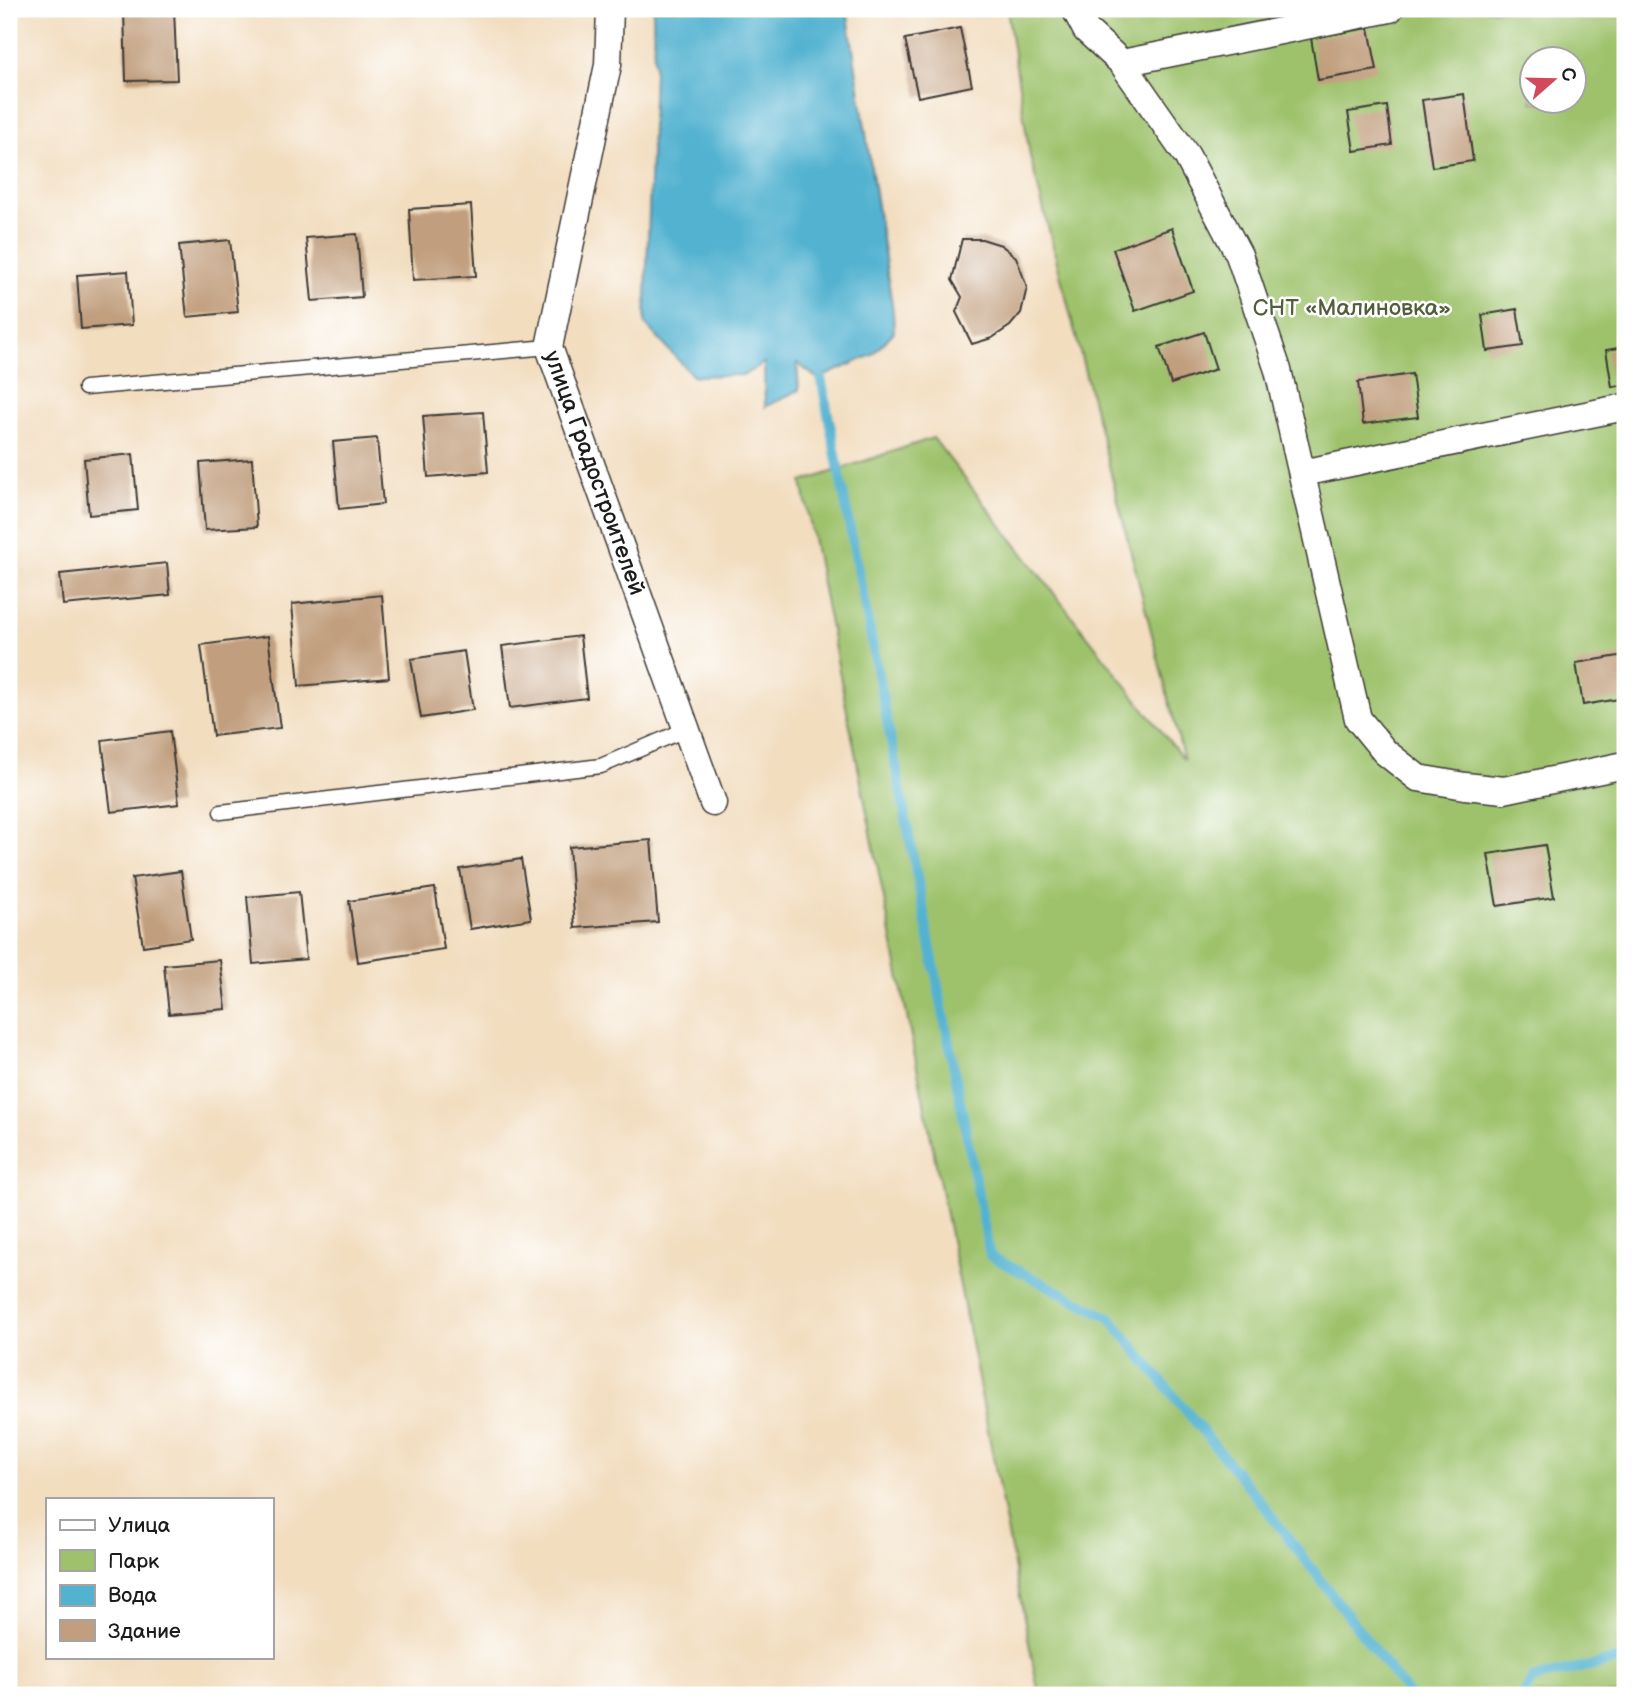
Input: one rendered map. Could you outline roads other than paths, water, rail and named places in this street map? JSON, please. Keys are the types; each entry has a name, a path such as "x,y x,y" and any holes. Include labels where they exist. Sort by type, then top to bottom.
{"street":[{"name":"улица Градостроителей","path":"610,9 608,65 549,347 713,803"},
{"path":"1074,9 1086,30 1122,63 1187,156 1239,254 1278,370 1358,719 1385,752 1419,778 1465,786 1504,790 1625,765"},
{"path":"1122,63 1390,9"},
{"path":"1302,473 1625,407"}],"lane":[{"path":"85,388 549,347"},
{"path":"221,812 601,766 687,729"}],"water":[{"path":"653,9 847,9 894,332 872,355 818,379 797,363 799,390 765,407 764,363 744,375 693,376 645,324 654,69"}],"waterway":[{"path":"819,367 990,1256 1110,1318 1264,1506 1409,1695"},
{"path":"1524,1695 1532,1679 1625,1658"}],"park label":[{"name":"СНТ «Малиновка»","path":"1352,308"}]}
